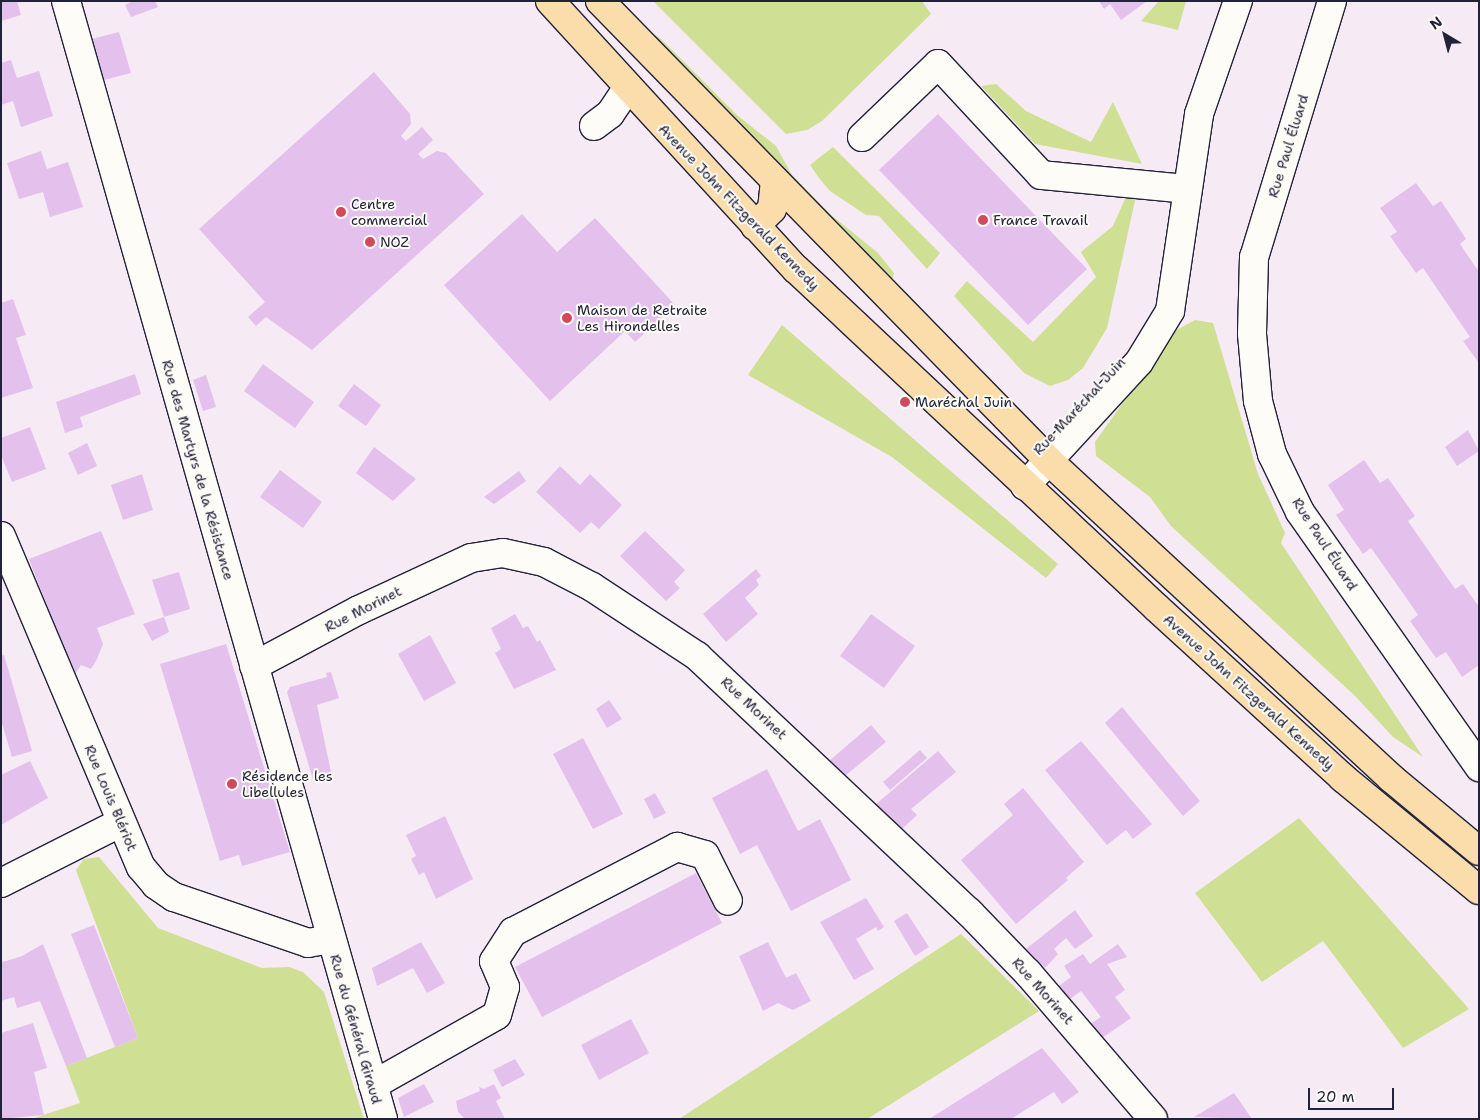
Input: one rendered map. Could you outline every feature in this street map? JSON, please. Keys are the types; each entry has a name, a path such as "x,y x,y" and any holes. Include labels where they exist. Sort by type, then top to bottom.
{"main road":[{"name":"Avenue John Fitzgerald Kennedy","path":"550,1 627,89 755,226 1019,480 1343,778 1479,890"},
{"path":"600,1 1044,456 1391,778 1479,851"},
{"path":"627,89 649,77 666,81 724,128"},
{"path":"755,226 772,209 775,181"}],"street":[{"name":"Rue des Martyrs de la Résistance","path":"66,1 330,939"},
{"name":"Rue Maréchal Juin","path":"1044,456 1115,370 1137,340 1157,298 1182,221 1199,114 1238,1"},
{"name":"Rue Paul Éluard","path":"1332,1 1254,256 1252,334 1258,401 1272,454 1300,512 1479,768"},
{"path":"862,138 938,64 1041,175 1187,189"},
{"path":"594,126 610,114 627,89"},
{"path":"1019,480 1044,456"},
{"name":"Rue Louis Blériot","path":"1,536 12,591 141,867 156,885 174,896 308,943 330,939"},
{"name":"Rue Morinet","path":"254,666 368,605 471,558 503,554 544,562 655,626 705,662 969,912 1035,980 1153,1119"},
{"path":"1,882 120,823"},
{"path":"373,1085 497,1015 505,987 494,961 513,932 677,847 705,855 728,901"},
{"name":"Rue du Général Giraud","path":"330,939 382,1119"}],"green space":[{"path":"653,1 922,1 931,14 822,121 807,130 786,134"},
{"path":"1159,1 1186,1 1178,30 1141,21"},
{"path":"641,27 660,38 737,115 776,146 792,175 830,214 878,253 894,273 891,286"},
{"path":"996,84 1026,111 1091,142 1113,102 1142,164 1035,144 981,86"},
{"path":"833,147 940,253 927,269 879,216 866,215 830,191 819,178 810,165"},
{"path":"1136,196 1107,328 1083,368 1068,380 1050,386 1024,373 954,296 967,281 1033,342 1096,277 1081,252 1113,226 1125,199"},
{"path":"1195,320 1213,323 1258,474 1285,533 1281,543 1423,757 1393,737 1355,696 1171,526 1150,497 1096,456 1095,442 1173,332"},
{"path":"782,325 1058,564 1046,578 892,457 748,375"},
{"path":"1299,818 1469,1009 1403,1048 1323,941 1262,982 1195,893"},
{"path":"99,857 158,928 262,968 289,967 303,972 324,992 364,1119 31,1119 80,1103 66,1066 138,1038 76,870 84,859"},
{"path":"961,934 1039,1011 867,1119 679,1119"}],"building":[{"path":"1,1 17,1 21,15 1,21"},
{"path":"133,1 155,1 158,7 131,17 125,5"},
{"path":"1099,1 1147,1 1121,20 1110,4 1104,9"},
{"path":"119,32 131,73 104,80 92,39"},
{"path":"11,60 17,78 39,71 53,116 21,127 13,101 1,105 1,63"},
{"name":"Centre commercial","path":"374,72 410,114 411,124 401,136 406,141 422,127 433,140 418,154 423,159 437,151 446,153 484,194 312,350 266,317 256,326 248,317 265,302 199,229"},
{"name":"France Travail","path":"938,114 1087,269 1028,325 879,170"},
{"path":"41,151 47,169 68,162 83,207 50,217 43,192 19,199 7,163"},
{"path":"1416,183 1433,206 1441,201 1466,239 1460,244 1479,272 1479,363 1463,341 1470,337 1423,268 1416,273 1390,236 1397,232 1380,208"},
{"name":"Maison de Retraite Les Hirondelles","path":"522,214 557,252 595,218 675,305 635,342 625,331 550,401 444,285"},
{"path":"13,299 26,335 16,338 33,388 1,398 1,303"},
{"path":"263,364 314,402 295,428 244,391"},
{"path":"135,374 141,394 80,417 83,427 65,433 56,402"},
{"path":"206,375 216,407 203,411 193,380"},
{"path":"354,384 381,405 366,426 338,406"},
{"path":"30,427 46,469 12,482 1,455 1,438"},
{"path":"1468,430 1479,451 1457,466 1445,447"},
{"path":"87,443 97,466 78,475 68,453"},
{"path":"374,447 416,479 393,501 356,473"},
{"path":"1364,460 1380,483 1388,478 1415,516 1408,521 1455,589 1463,584 1479,607 1479,665 1462,677 1446,652 1436,658 1410,621 1418,615 1405,596 1371,548 1363,554 1336,515 1344,510 1328,485"},
{"path":"560,466 580,485 590,474 622,505 599,529 591,522 580,533 536,492"},
{"path":"280,470 322,502 303,528 260,497"},
{"path":"519,471 526,481 494,504 484,497"},
{"path":"142,474 153,510 123,520 111,485"},
{"path":"101,531 135,614 97,628 103,644 97,659 91,669 81,665 74,676 29,559"},
{"path":"645,531 685,570 674,582 680,588 666,601 620,556"},
{"path":"756,569 761,576 756,580 759,585 745,598 758,614 726,642 703,614"},
{"path":"179,572 190,609 164,617 152,580"},
{"path":"515,614 523,628 528,626 537,642 540,640 556,670 514,689 495,653 501,649 491,628"},
{"path":"871,614 915,646 884,688 840,656"},
{"path":"164,617 169,632 152,641 143,624"},
{"path":"430,635 456,683 424,701 398,654"},
{"name":"Résidence les Libellules","path":"226,644 290,852 242,866 239,855 220,861 160,664"},
{"path":"4,655 32,751 12,757 1,720 1,656"},
{"path":"331,672 339,698 317,705 332,777 314,783 287,692 290,687 327,677 326,673"},
{"path":"609,700 622,719 607,728 596,709"},
{"path":"1122,707 1200,801 1183,816 1105,723"},
{"path":"871,725 886,742 845,776 829,761"},
{"path":"583,738 623,814 593,829 553,754"},
{"path":"1081,741 1152,824 1133,839 1126,830 1107,845 1045,770"},
{"path":"920,750 927,758 890,790 883,782"},
{"path":"938,751 956,772 911,809 917,815 901,830 875,805"},
{"path":"30,761 48,798 1,825 1,775"},
{"path":"767,769 798,831 820,819 851,880 791,911 757,845 740,854 712,798"},
{"path":"1023,788 1084,862 1066,878 1068,880 1016,924 961,860 1013,815 1004,804"},
{"path":"655,793 666,813 654,819 644,799"},
{"path":"445,816 473,879 436,899 424,872 419,875 411,859 416,856 406,835"},
{"path":"696,873 722,923 542,1017 515,967"},
{"path":"866,898 884,927 878,931 876,927 856,939 874,969 854,980 820,922"},
{"path":"1075,910 1093,936 1075,949 1066,938 1054,949 1058,954 1045,968 1026,949"},
{"path":"907,913 929,947 915,956 894,921"},
{"path":"94,925 138,1038 115,1047 71,934"},
{"path":"421,942 445,983 427,993 413,968 377,986 372,968"},
{"path":"768,942 786,978 796,973 811,1001 793,1010 778,1003 763,1011 739,956"},
{"path":"43,944 87,1058 66,1066 40,1001 17,1008 14,997 1,1001 1,959 3,962 22,956"},
{"path":"1118,944 1127,957 1107,964 1125,990 1115,997 1131,1018 1102,1038 1090,1024 1101,1017 1081,991 1070,999 1059,986 1071,977 1064,966 1083,954 1090,964"},
{"path":"631,1019 649,1053 599,1080 581,1045"},
{"path":"33,1023 47,1068 34,1072 44,1115 1,1119 1,1033"},
{"path":"1042,1048 1079,1092 1062,1104 1054,1092 1011,1119 929,1119"},
{"path":"515,1059 525,1075 502,1087 493,1070"},
{"path":"424,1084 434,1102 404,1117 398,1098"},
{"path":"494,1084 501,1098 496,1101 505,1119 465,1119 458,1112 456,1101 480,1091 479,1087 484,1089"},
{"path":"1234,1093 1252,1119 1194,1117"}],"place":[{"name":"Centre commercial","path":"341,212"},
{"name":"France Travail","path":"983,220"},
{"name":"NOZ","path":"370,242"},
{"name":"Maison de Retraite Les Hirondelles","path":"567,318"},
{"name":"Maréchal Juin","path":"905,402"},
{"name":"Résidence les Libellules","path":"232,784"}]}
